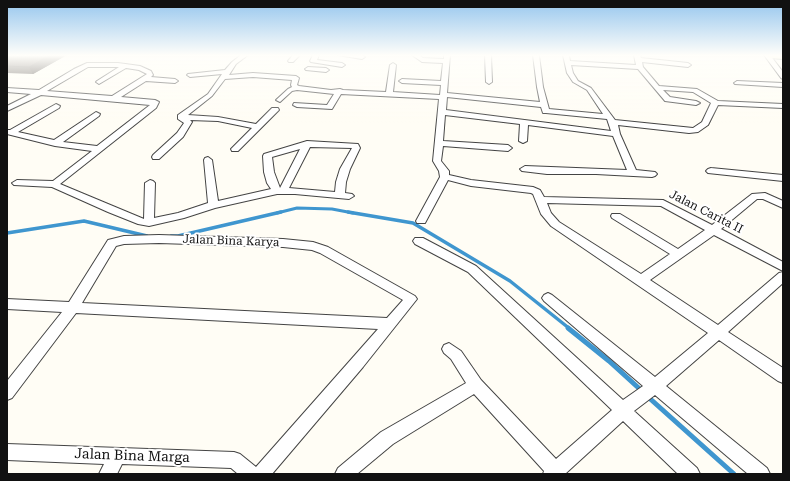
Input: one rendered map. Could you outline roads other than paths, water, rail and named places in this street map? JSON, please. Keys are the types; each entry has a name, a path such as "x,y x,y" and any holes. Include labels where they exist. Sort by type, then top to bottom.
{"street":[{"path":"7,109 41,92 64,77"},
{"path":"99,82 106,77"},
{"path":"181,118 210,95 224,77"},
{"path":"288,77 296,78 294,85 297,88"},
{"path":"389,94 391,77"},
{"path":"421,221 445,177 444,171 437,161 445,77"},
{"path":"489,77 489,82"},
{"path":"539,77 545,108"},
{"path":"573,77 576,82 589,89 611,120 633,173"},
{"path":"648,77 668,98 696,103"},
{"path":"113,98 146,78 175,81"},
{"path":"402,81 445,83"},
{"path":"737,82 783,85"},
{"path":"280,100 290,90 297,88 331,92 340,91 443,96 545,108 611,120 681,130 695,130 705,123 713,105 716,103"},
{"path":"657,88 695,90 716,103 780,106 783,111"},
{"path":"7,90 113,98 155,103 55,184"},
{"path":"297,106 329,107 340,91"},
{"path":"9,132 56,106"},
{"path":"235,149 275,110"},
{"path":"442,112 616,134"},
{"path":"55,143 96,114"},
{"path":"181,118 218,119 258,127"},
{"path":"156,157 180,135 188,122 181,118"},
{"path":"523,141 524,122"},
{"path":"9,132 55,143 99,149"},
{"path":"439,143 508,148"},
{"path":"17,183 55,184 56,186 112,210 142,222 149,223 180,216 213,205 280,191 345,195 341,182 345,169 356,147 307,144 271,154 266,157 272,183 280,191"},
{"path":"280,191 307,144"},
{"path":"208,160 213,205"},
{"path":"525,169 652,174"},
{"path":"712,171 783,178"},
{"path":"445,177 471,183 531,189 537,192 538,200 546,214 555,224 783,376"},
{"path":"149,223 150,183"},
{"path":"641,280 713,230 754,196 765,196 783,205"},
{"name":"Jalan Carita II","path":"538,200 664,203 783,267"},
{"path":"616,216 679,255"},
{"name":"Jalan Bina Karya","path":"73,307 112,243 124,240 139,239 283,243 313,246 347,262 411,300 390,324"},
{"path":"419,241 472,270 629,405 691,474"},
{"path":"449,349 456,355 476,385 554,472 629,405 652,389 783,276"},
{"path":"548,298 652,389 761,474"},
{"path":"7,304 390,324"},
{"path":"7,393 73,307"},
{"path":"260,474 302,428 390,324"},
{"path":"344,474 387,438 476,385"},
{"name":"Jalan Bina Marga","path":"7,452 234,460 251,474"},
{"path":"108,474 117,456"}],"waterway":[{"path":"281,212 297,208 332,209 353,213"},
{"path":"171,236 178,236 281,212"},
{"path":"277,213 281,212"},
{"path":"348,212 413,223 510,281 570,329"},
{"path":"7,233 84,221 147,236"},
{"path":"568,328 609,361 643,392"},
{"path":"647,396 734,474"}]}
